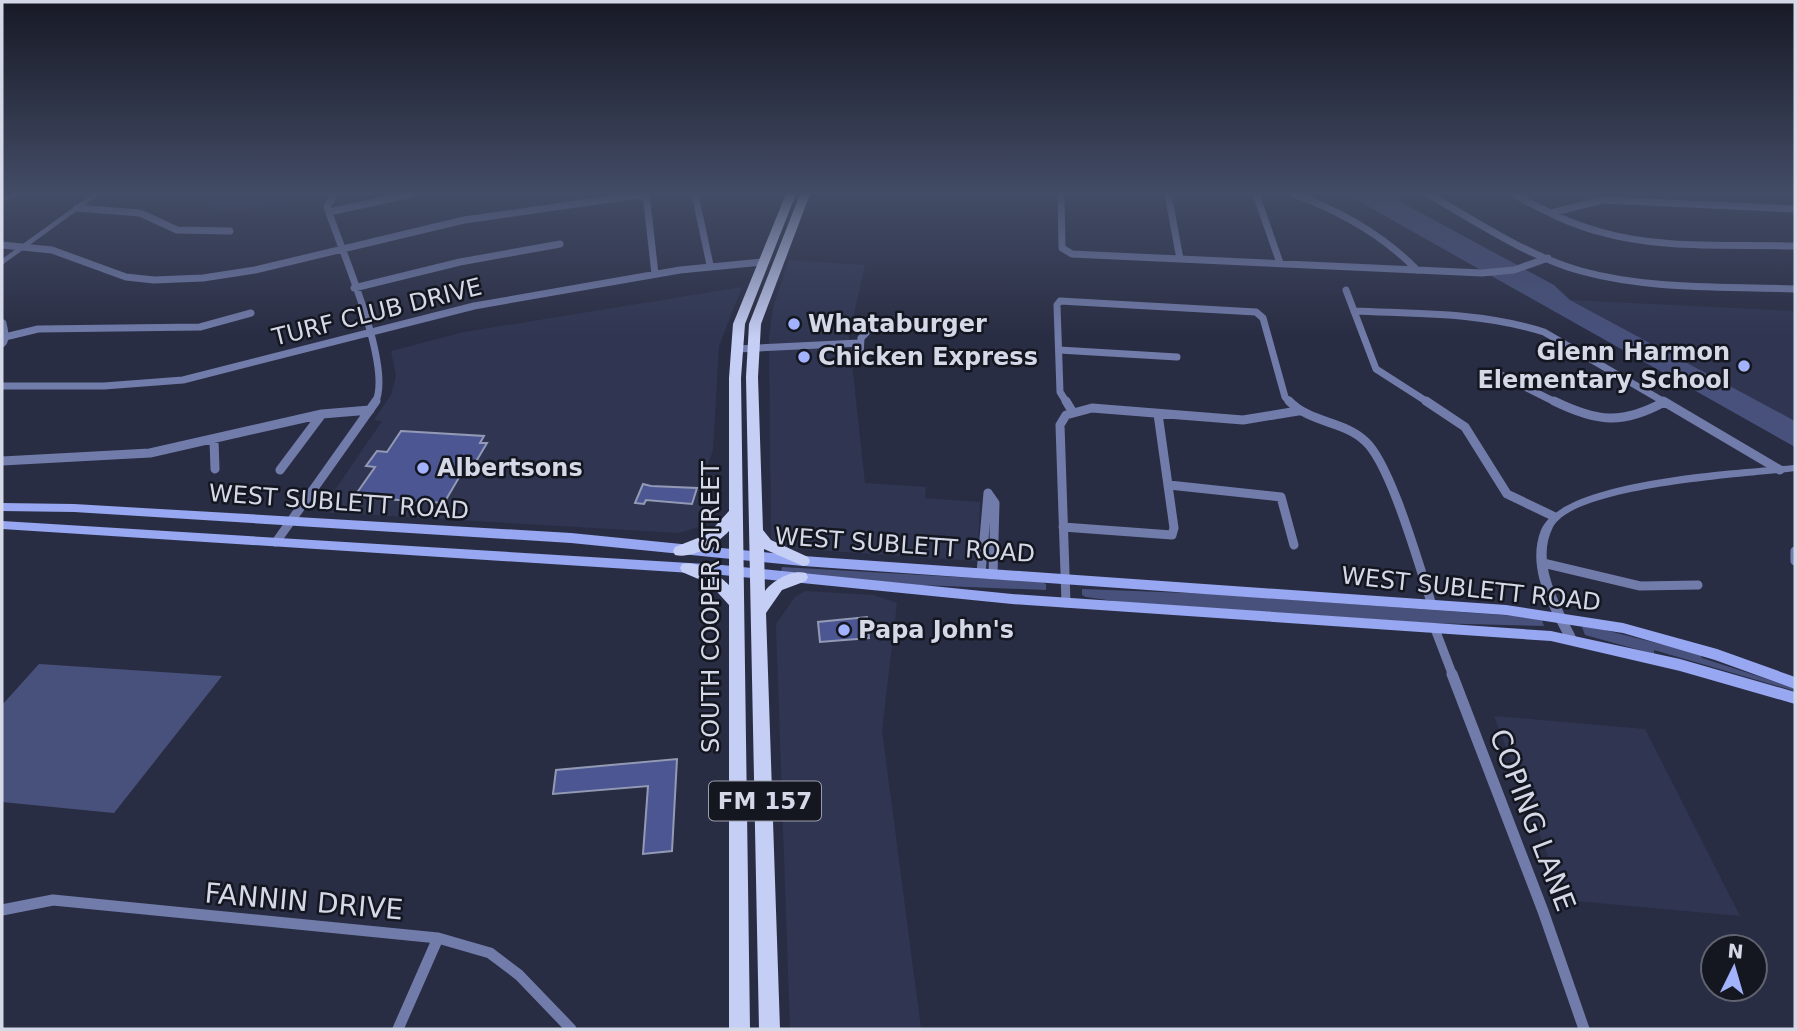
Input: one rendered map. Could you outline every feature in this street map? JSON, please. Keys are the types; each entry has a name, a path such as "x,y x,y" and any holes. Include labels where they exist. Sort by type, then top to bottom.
{"main road":[{"name":"SOUTH COOPER STREET","path":"739,1029 737,349 739,324 770,242"},
{"name":"SOUTH COOPER STREET","path":"769,1029 753,348 758,312 786,242"},
{"name":"WEST SUBLETT ROAD","path":"2,507 74,508 571,538 680,551 737,563 1066,603 1571,639 1795,698"},
{"path":"680,551 714,539 737,510"},
{"name":"WEST SUBLETT ROAD","path":"2,525 687,568 737,563"},
{"path":"757,532 766,544 802,569 777,586 760,610"},
{"path":"687,568 715,580 738,605"},
{"name":"WEST SUBLETT ROAD","path":"802,569 987,574 1561,616 1623,628 1685,645 1795,683"}],"street":[{"path":"2,263 30,242"},
{"path":"275,542 370,410 380,392 378,366 369,332 339,242"},
{"path":"2,245 52,250 126,277 154,280 203,278 255,270 367,242"},
{"path":"651,242 655,274"},
{"path":"705,242 710,265"},
{"path":"1061,242 1065,251 1417,270 1498,272 1548,258"},
{"path":"1177,242 1180,259"},
{"path":"1273,242 1280,263"},
{"path":"1385,242 1417,270"},
{"path":"1518,242 1580,271 1612,278 1795,289"},
{"path":"1714,242 1795,246"},
{"path":"354,288 460,262 560,244"},
{"name":"TURF CLUB DRIVE","path":"2,386 104,386 183,380 485,303 710,265 762,262"},
{"path":"1346,290 1376,369 1465,427 1507,494 1555,517"},
{"path":"1072,411 1060,392 1057,305 1064,301 1256,312 1263,318 1285,397 1297,411 1352,432 1374,449 1432,605"},
{"path":"1354,312 1502,320 1527,325 1544,332 1780,470"},
{"path":"2,321 4,341 38,329 200,327 251,313"},
{"path":"737,349 765,350 862,338 860,356"},
{"path":"1059,350 1177,358"},
{"path":"1495,372 1569,407 1600,417 1623,419 1641,414 1664,402"},
{"path":"1066,603 1060,425 1072,411 1093,408 1242,420 1297,411"},
{"path":"2,461 129,456 214,441 322,414 370,410"},
{"path":"280,470 322,414"},
{"path":"1063,527 1172,535 1174,528 1158,414"},
{"path":"214,441 215,469"},
{"path":"1571,639 1543,564 1544,541 1555,517 1604,493 1795,468"},
{"path":"1168,485 1281,496 1294,545"},
{"path":"987,574 989,536"},
{"path":"1795,551 1795,561"},
{"path":"1543,564 1627,584 1684,588 1698,585"},
{"name":"COPING LANE","path":"1435,629 1543,911 1584,1029"},
{"name":"FANNIN DRIVE","path":"2,910 53,900 438,938 490,953 519,975 571,1029"},
{"path":"398,1029 438,938"}],"shaded area":[{"path":"1431,242 1475,242 1554,285 1570,300 1795,421 1795,447"},
{"path":"789,260 865,265 849,336 865,483 926,487 925,498 980,502 977,561 786,548 771,538 769,338 773,308"},
{"path":"742,287 719,346 713,450 704,475 709,499 708,518 699,527 679,533 320,512 382,421 374,420 391,395 396,376 391,351 464,332"},
{"name":"Glenn Harmon Elementary School","path":"1570,300 1795,311 1795,421"},
{"path":"782,567 1042,582 1046,584 1046,590 920,585 781,572"},
{"path":"1082,589 1213,594 1528,617 1542,620 1544,626 1428,623 1121,602 1086,597 1082,595"},
{"path":"805,591 873,595 897,603 882,730 921,1029 790,1029 776,624 795,597"},
{"path":"1589,626 1700,654 1702,658 1795,688 1795,691 1654,650 1654,654 1585,635 1582,627"},
{"path":"39,664 222,676 114,813 2,802 2,705"},
{"path":"1494,716 1645,729 1740,916 1565,900"}],"building":[{"name":"Albertsons","path":"401,431 484,436 480,443 487,443 471,470 464,469 444,503 354,497 375,467 366,466 377,451 387,452"},
{"path":"643,484 697,488 692,504 646,500 644,504 635,503"},
{"name":"Papa John's","path":"867,617 869,638 820,642 818,622"},
{"path":"677,759 672,851 643,854 648,786 553,794 556,770"}],"place":[{"name":"Whataburger","path":"794,324"},
{"name":"Chicken Express","path":"804,357"},
{"name":"Glenn Harmon Elementary School","path":"1744,366"},
{"name":"Albertsons","path":"423,468"},
{"name":"Papa John's","path":"844,630"}]}
